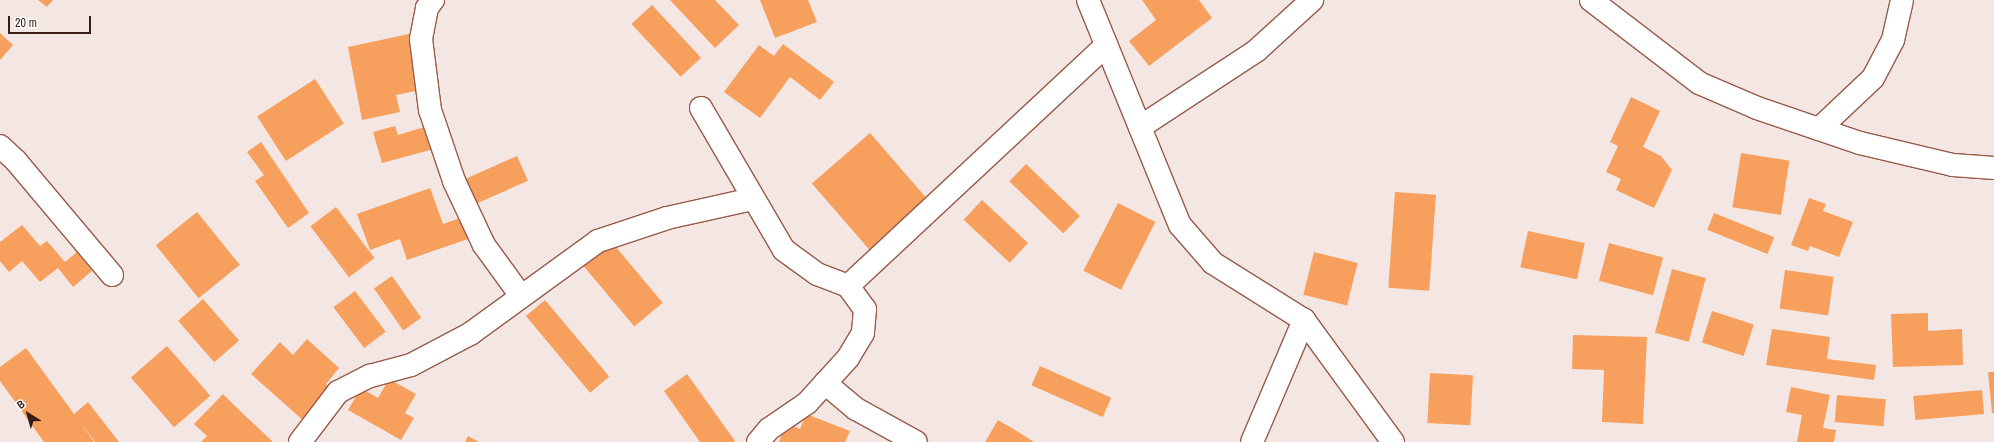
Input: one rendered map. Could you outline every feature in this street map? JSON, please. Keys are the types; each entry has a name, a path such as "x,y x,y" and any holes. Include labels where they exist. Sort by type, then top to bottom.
{"street":[{"path":"433,0 427,8 421,39 430,110 454,181 481,238 522,296"},
{"path":"1088,0 1180,225 1213,263 1304,320 1393,442"},
{"path":"1140,127 1256,51 1312,0"},
{"path":"1591,0 1699,83 1757,108 1860,143 1953,165 1994,168"},
{"path":"1819,129 1873,78 1893,40 1902,0"},
{"path":"848,286 1106,45"},
{"path":"701,108 784,250 817,274 848,286 865,309 863,333 848,358 825,383 758,442"},
{"path":"0,146 16,161 112,275"},
{"path":"300,442 338,392 370,376 411,365 470,334 598,241 668,218 753,199"},
{"path":"1252,442 1304,320"},
{"path":"825,383 856,409 916,442"}],"building":[{"path":"38,0 53,0 47,7"},
{"path":"670,0 715,0 739,25 715,48"},
{"path":"760,0 808,0 817,22 775,38"},
{"path":"1142,0 1199,0 1212,18 1149,66 1129,41 1156,20"},
{"path":"652,5 701,58 681,77 632,24"},
{"path":"0,33 13,45 0,60"},
{"path":"409,34 420,90 396,95 400,112 362,120 348,47"},
{"path":"783,44 834,82 820,100 790,77 760,118 724,92 759,45 774,56"},
{"path":"315,79 344,123 286,161 257,117"},
{"path":"1631,97 1660,111 1643,147 1661,156 1672,170 1654,208 1616,190 1621,179 1606,172 1618,146 1610,142"},
{"path":"395,126 398,135 428,126 434,149 382,163 373,132"},
{"path":"870,133 928,200 870,251 812,184"},
{"path":"261,142 309,213 288,228 255,181 264,175 247,152"},
{"path":"1741,153 1789,161 1781,215 1732,207"},
{"path":"517,156 528,181 472,205 461,181"},
{"path":"1026,164 1080,216 1063,233 1009,181"},
{"path":"430,188 443,224 460,218 468,239 407,260 400,239 370,250 357,214"},
{"path":"1395,192 1436,195 1429,291 1388,288"},
{"path":"1809,198 1826,204 1823,211 1853,222 1839,257 1810,246 1808,251 1791,245"},
{"path":"982,200 1028,243 1010,263 964,220"},
{"path":"1118,203 1155,222 1121,290 1083,271"},
{"path":"336,207 375,258 349,277 310,226"},
{"path":"197,212 240,265 199,298 156,245"},
{"path":"1714,213 1774,237 1768,254 1707,230"},
{"path":"22,225 40,246 47,241 65,262 77,252 92,271 73,287 58,268 40,282 22,261 9,272 0,261 0,242"},
{"path":"1528,231 1585,243 1577,279 1520,267"},
{"path":"610,240 663,303 634,327 582,264"},
{"path":"1609,243 1663,257 1653,295 1599,281"},
{"path":"1314,252 1358,263 1347,306 1303,295"},
{"path":"1672,269 1706,278 1689,342 1655,333"},
{"path":"1785,270 1834,277 1828,315 1780,309"},
{"path":"392,276 421,318 403,330 374,289"},
{"path":"355,291 386,332 364,348 333,307"},
{"path":"203,299 239,341 214,362 178,321"},
{"path":"545,300 609,377 590,393 526,316"},
{"path":"1712,311 1754,325 1744,356 1702,342"},
{"path":"1928,313 1928,331 1962,329 1963,365 1893,367 1891,314"},
{"path":"1772,329 1830,337 1827,359 1876,365 1874,380 1766,365"},
{"path":"1573,335 1647,337 1643,424 1602,422 1604,370 1572,369"},
{"path":"307,339 339,368 326,384 333,390 305,422 251,374 280,342 293,355"},
{"path":"167,346 210,396 174,427 131,377"},
{"path":"26,348 74,414 88,402 119,442 95,442 80,422 94,442 44,442 0,381 0,367"},
{"path":"1040,366 1111,398 1103,417 1031,385"},
{"path":"1988,372 1994,372 1994,413 1992,413"},
{"path":"1430,373 1473,375 1470,425 1427,423"},
{"path":"687,374 735,441 700,442 664,391"},
{"path":"389,379 416,394 405,413 414,418 401,440 348,410 361,388 378,398"},
{"path":"1791,387 1830,395 1823,428 1836,430 1834,442 1797,442 1802,415 1786,412"},
{"path":"1982,390 1984,414 1915,420 1913,396"},
{"path":"223,394 273,442 201,442 207,436 194,424"},
{"path":"1837,395 1886,399 1883,426 1835,422"},
{"path":"806,414 850,431 845,442 779,442 786,423 800,429"},
{"path":"998,420 1020,433 1034,442 985,442"},
{"path":"468,436 479,442 465,442"}]}
